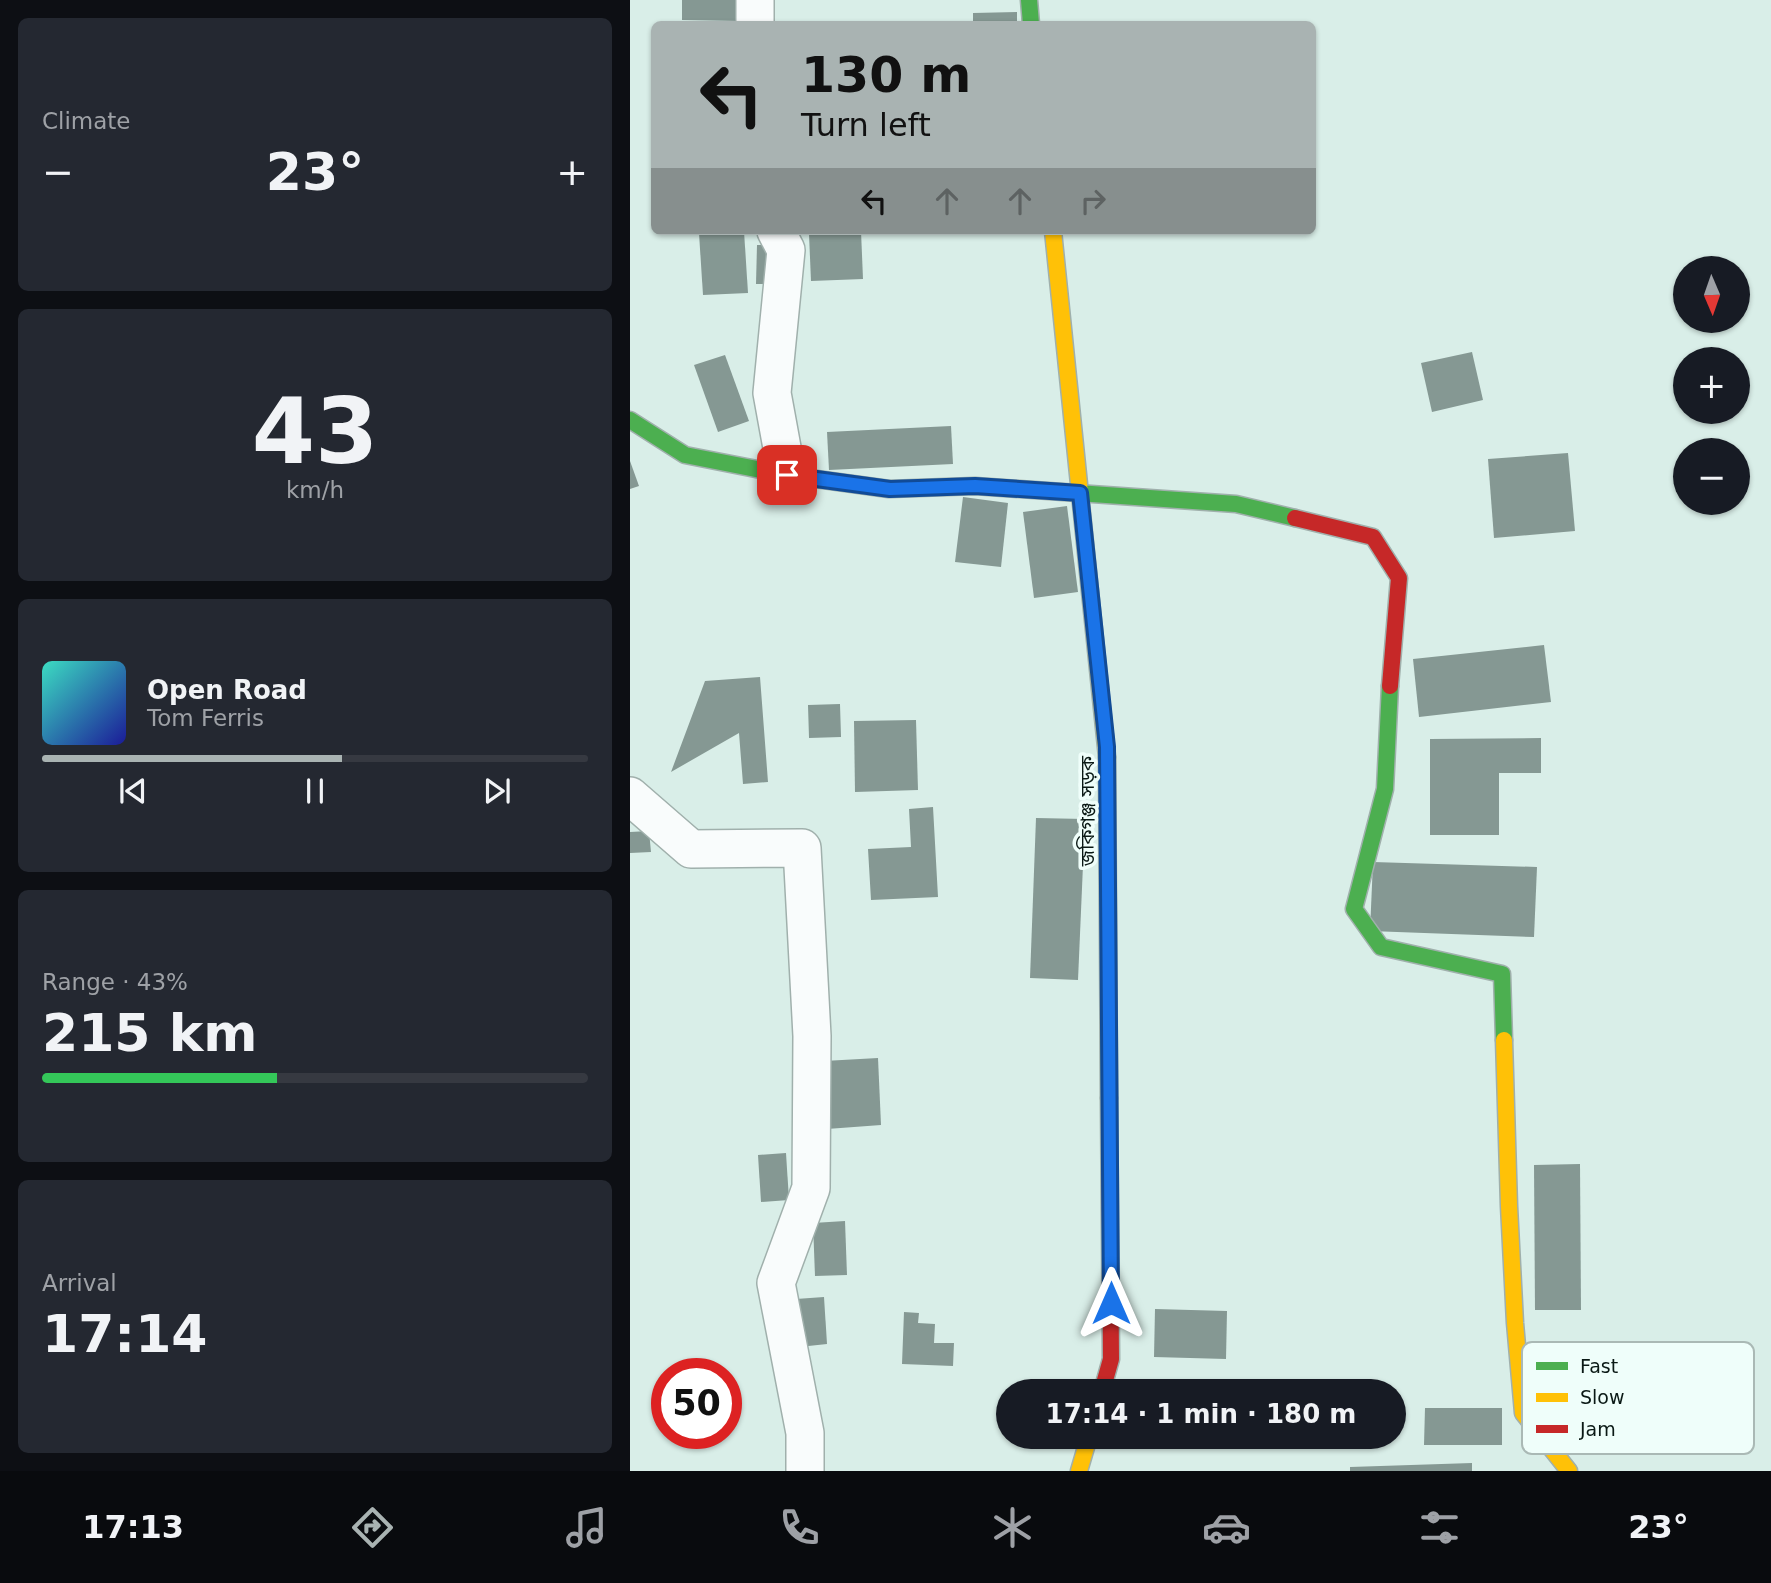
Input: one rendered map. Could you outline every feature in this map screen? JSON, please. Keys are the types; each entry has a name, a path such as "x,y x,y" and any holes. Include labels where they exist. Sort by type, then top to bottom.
{"street":[{"path":"755,0 755,21"},
{"path":"1029,0 1031,21"},
{"path":"778,235 786,250 772,393 787,475"},
{"name":"জকিগঞ্জ সড়ক","path":"1053,235 1107,747 1111,1359 1105,1379"},
{"path":"630,420 685,455 787,475 890,489 975,486 1236,504 1373,537 1399,578 1385,789 1354,909 1381,947 1503,974 1513,1297 1522,1401"},
{"path":"630,796 691,849 802,848 812,1036 811,1188 776,1283 805,1433 805,1471"},
{"path":"1079,1471 1085,1449"},
{"path":"1556,1454 1569,1471"}],"building":[{"path":"682,0 742,0 742,21 682,20"},
{"path":"1017,12 1017,21 973,21 973,13"},
{"path":"699,235 744,235 748,293 703,295"},
{"path":"809,235 861,235 863,279 811,281"},
{"path":"757,245 777,245 777,284 756,284"},
{"path":"1472,352 1483,400 1432,412 1421,363"},
{"path":"725,355 749,421 718,432 694,365"},
{"path":"951,426 953,464 829,470 827,432"},
{"path":"1568,453 1575,531 1494,538 1488,459"},
{"path":"630,461 639,486 630,489"},
{"path":"963,497 1008,503 1001,567 955,562"},
{"path":"1067,506 1078,592 1034,598 1023,512"},
{"path":"1544,645 1551,702 1419,717 1413,659"},
{"path":"760,677 768,782 743,784 739,733 671,772 705,681"},
{"path":"840,704 841,737 809,738 808,705"},
{"path":"916,720 918,790 855,792 854,721"},
{"path":"1541,738 1541,773 1499,773 1499,835 1430,835 1430,739"},
{"path":"933,807 938,897 871,900 868,849 911,847 909,809"},
{"path":"1036,818 1085,819 1078,980 1030,978"},
{"path":"649,831 651,852 630,853 630,832"},
{"path":"1373,862 1537,867 1534,937 1370,931"},
{"path":"878,1058 881,1125 827,1129 824,1061"},
{"path":"786,1153 789,1200 761,1202 758,1155"},
{"path":"1580,1164 1581,1310 1535,1310 1534,1165"},
{"path":"845,1221 847,1275 815,1276 813,1223"},
{"path":"824,1297 827,1344 799,1347 796,1299"},
{"path":"1155,1309 1227,1311 1226,1359 1154,1357"},
{"path":"904,1312 919,1313 918,1323 935,1324 934,1343 954,1343 953,1366 902,1364"},
{"path":"1425,1408 1502,1408 1502,1445 1424,1445"},
{"path":"1472,1463 1472,1471 1350,1471 1350,1467"}],"traffic: fast":[{"path":"1029,0 1031,21"},
{"path":"630,420 685,455 787,475 889,489 975,486 1236,504 1295,518"},
{"path":"1390,686 1385,789 1354,909 1381,947 1502,974 1504,1040"},
{"path":"1107,757 1109,1098"}],"traffic: slow":[{"path":"1053,235 1107,757"},
{"path":"1504,1040 1509,1206 1522,1402"},
{"path":"1079,1471 1085,1449"},
{"path":"1556,1454 1569,1471"}],"traffic: jam":[{"path":"1295,518 1373,537 1399,578 1390,686"},
{"path":"1105,1379 1111,1359 1109,1098"}],"route":[{"path":"787,475 890,489 975,486 1080,493 1107,747 1111,1303"}]}
